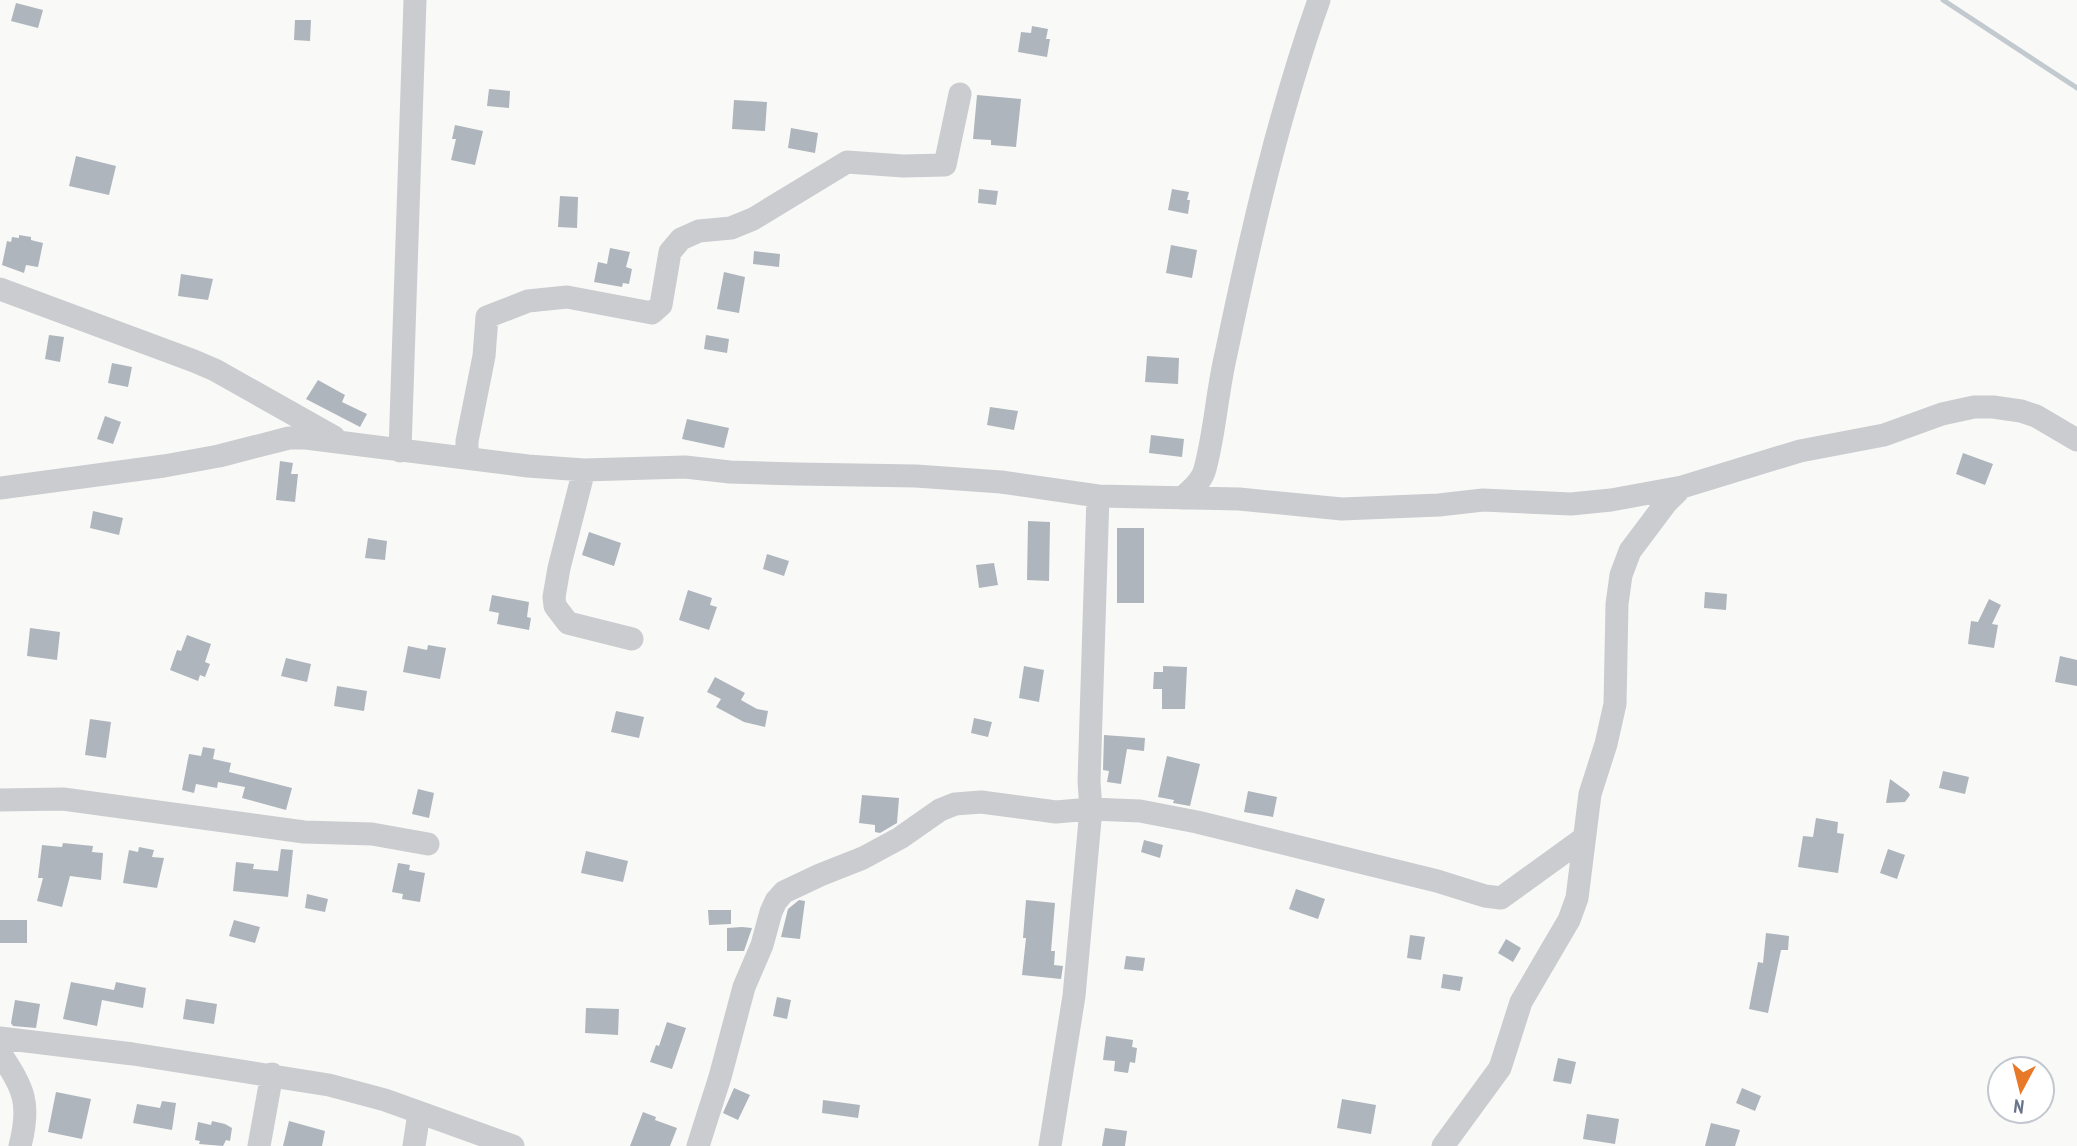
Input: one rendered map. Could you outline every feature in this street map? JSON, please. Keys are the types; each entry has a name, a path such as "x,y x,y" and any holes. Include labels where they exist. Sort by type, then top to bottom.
{"street":[{"path":"400,451 415,0"},
{"path":"1182,498 1204,472 1225,358 1266,171 1297,62 1319,0"},
{"path":"467,458 467,441 484,356 486,317 528,301 567,297 652,313 661,304 670,252 681,239 699,231 731,228 753,219 847,162 903,166 945,165 960,94"},
{"path":"0,289 204,365 345,444"},
{"path":"0,488 164,466 219,456 289,438 306,438 528,466 584,470 685,467 797,474 916,476 1002,482 1098,496 1239,499 1342,509 1439,505 1483,500 1571,504 1611,500 1682,487 1800,451 1884,435 1942,414 1974,407 2021,411 2036,416 2077,440"},
{"path":"584,470 559,568 555,606 568,623 632,639"},
{"path":"1443,1146 1500,1068 1521,1002 1569,920 1577,898 1590,794 1615,704 1617,604 1621,575 1630,551 1666,503 1682,487"},
{"path":"1050,1146 1074,996 1091,809 1089,782 1098,496"},
{"path":"0,800 63,799 304,832 372,834 428,844"},
{"path":"698,1146 744,988 776,901 784,892 863,858 900,838 940,810 955,804 981,802 1056,812 1091,809 1140,811 1258,835 1351,862 1501,898 1584,838"},
{"path":"0,1038 133,1054 329,1085 385,1100 513,1146"},
{"path":"0,1053 19,1082 25,1097 27,1111 20,1146"},
{"path":"259,1146 272,1074"},
{"path":"414,1146 419,1113"}],"building":[{"path":"16,3 43,10 38,28 11,21"},
{"path":"295,20 311,20 310,41 294,40"},
{"path":"1032,26 1048,29 1046,39 1050,39 1047,57 1018,52 1021,32 1031,33"},
{"path":"489,89 510,91 509,108 487,106"},
{"path":"977,95 1021,99 1016,147 991,145 991,140 973,139"},
{"path":"734,100 767,102 765,131 732,129"},
{"path":"455,125 483,131 475,165 451,160 456,139 452,139"},
{"path":"791,128 818,133 815,153 788,148"},
{"path":"76,156 116,166 109,195 69,186"},
{"path":"979,189 998,191 996,205 978,203"},
{"path":"1172,189 1189,192 1188,214 1168,210"},
{"path":"560,196 578,197 577,228 558,227"},
{"path":"19,235 43,243 38,267 26,265 24,273 2,265 7,241 11,242 12,237 19,238"},
{"path":"1171,245 1197,250 1192,278 1166,273"},
{"path":"610,248 630,252 626,267 632,269 629,284 623,283 622,287 594,282 598,262 607,264"},
{"path":"754,251 780,254 779,267 753,264"},
{"path":"724,272 745,277 739,313 717,309"},
{"path":"181,274 213,279 208,300 178,296"},
{"path":"49,335 64,337 60,362 45,359"},
{"path":"706,335 729,339 727,353 704,349"},
{"path":"1147,356 1179,358 1178,384 1145,382"},
{"path":"112,363 132,367 128,387 108,383"},
{"path":"318,380 345,395 342,402 367,414 360,427 306,399"},
{"path":"990,407 1018,411 1014,430 987,425"},
{"path":"105,416 121,422 113,444 97,439"},
{"path":"687,419 729,428 724,448 682,439"},
{"path":"1151,435 1184,439 1182,457 1149,453"},
{"path":"1963,453 1993,464 1985,485 1956,474"},
{"path":"280,461 293,463 291,474 298,474 295,502 276,500"},
{"path":"93,511 123,518 119,535 90,528"},
{"path":"1028,521 1050,522 1049,581 1027,580"},
{"path":"1117,528 1144,528 1144,603 1117,603"},
{"path":"589,532 621,543 614,566 582,555"},
{"path":"368,538 387,541 385,560 365,558"},
{"path":"767,554 789,561 784,576 763,569"},
{"path":"994,563 998,585 979,588 976,565"},
{"path":"688,590 712,598 710,605 717,607 709,630 679,620"},
{"path":"1705,592 1727,594 1726,610 1704,608"},
{"path":"492,595 529,602 529,630 497,624 499,613 489,611"},
{"path":"1989,599 2001,605 1992,624 1998,625 1994,648 1968,644 1971,621 1978,622"},
{"path":"30,628 60,632 57,660 27,656"},
{"path":"187,635 211,644 205,662 210,664 205,677 200,675 198,681 170,670 177,650 181,651"},
{"path":"428,645 446,648 440,679 403,672 408,646 427,650"},
{"path":"2060,656 2077,660 2077,686 2055,682"},
{"path":"286,658 311,664 307,682 281,676"},
{"path":"1024,666 1044,670 1039,702 1019,698"},
{"path":"1163,666 1187,667 1185,709 1162,709 1162,689 1153,689 1154,672 1163,672"},
{"path":"715,677 745,693 741,700 757,709 768,711 765,727 744,722 716,707 721,699 707,692"},
{"path":"337,686 367,691 364,711 334,706"},
{"path":"616,711 644,717 639,738 611,732"},
{"path":"974,718 992,722 988,737 971,733"},
{"path":"90,719 111,722 106,758 85,755"},
{"path":"1104,735 1145,738 1144,751 1127,749 1121,784 1107,782 1109,771 1103,770"},
{"path":"203,747 215,749 213,759 231,763 229,772 292,788 286,810 242,798 245,787 218,782 217,788 196,784 194,793 182,790 189,754 201,756"},
{"path":"1167,756 1200,764 1190,806 1158,797"},
{"path":"1943,771 1969,777 1965,794 1939,788"},
{"path":"1890,779 1910,795 1905,802 1886,803"},
{"path":"418,789 434,793 429,818 412,814"},
{"path":"1248,791 1277,797 1273,817 1244,812"},
{"path":"862,795 899,798 897,823 880,833 875,832 875,825 859,823"},
{"path":"1816,818 1838,822 1837,833 1844,834 1838,873 1798,867 1803,836 1813,837"},
{"path":"1144,840 1163,845 1160,858 1141,852"},
{"path":"63,843 93,846 92,852 103,853 101,880 70,876 62,907 37,901 43,878 38,878 42,845 62,847"},
{"path":"139,847 154,850 152,857 164,858 157,888 123,883 129,850 138,852"},
{"path":"281,849 293,850 288,897 233,891 236,862 254,864 253,869 278,871"},
{"path":"1888,849 1905,855 1897,879 1880,873"},
{"path":"586,851 628,861 623,882 581,873"},
{"path":"398,863 410,865 409,870 425,873 420,902 402,899 403,894 392,892"},
{"path":"1296,889 1325,899 1318,919 1289,909"},
{"path":"307,894 328,899 325,912 305,908"},
{"path":"799,900 805,901 800,939 781,937 788,909"},
{"path":"1026,900 1055,903 1051,951 1055,951 1054,965 1063,966 1061,979 1022,975"},
{"path":"708,910 731,910 731,924 709,925"},
{"path":"0,920 27,920 27,943 0,943"},
{"path":"234,920 260,927 255,943 229,936"},
{"path":"727,928 752,928 744,951 727,951"},
{"path":"1766,933 1789,936 1788,950 1781,950 1768,1013 1749,1009 1758,962 1763,963"},
{"path":"1410,935 1425,937 1421,960 1407,958"},
{"path":"1506,939 1521,948 1513,962 1498,953"},
{"path":"1126,956 1145,958 1143,971 1124,969"},
{"path":"1443,974 1463,977 1460,991 1441,988"},
{"path":"71,982 114,990 116,982 146,988 143,1008 102,1000 97,1026 63,1019"},
{"path":"777,997 791,1000 787,1019 773,1016"},
{"path":"186,999 217,1004 214,1024 183,1019"},
{"path":"15,1000 40,1004 36,1028 13,1026 11,1023"},
{"path":"586,1008 619,1009 618,1035 585,1033"},
{"path":"667,1022 686,1028 672,1069 650,1062"},
{"path":"1106,1036 1133,1040 1132,1047 1137,1048 1135,1063 1130,1062 1128,1073 1114,1071 1115,1061 1103,1060"},
{"path":"1558,1058 1576,1062 1571,1084 1553,1081"},
{"path":"734,1088 750,1095 738,1120 723,1113"},
{"path":"1742,1088 1761,1096 1755,1111 1736,1103"},
{"path":"56,1092 91,1099 82,1139 48,1132"},
{"path":"1342,1099 1376,1105 1371,1134 1337,1128"},
{"path":"823,1100 860,1105 858,1118 822,1113"},
{"path":"162,1101 176,1103 172,1130 133,1123 137,1104 160,1108"},
{"path":"643,1112 656,1117 655,1120 677,1128 670,1146 630,1146"},
{"path":"1587,1114 1619,1119 1615,1144 1583,1139"},
{"path":"212,1121 232,1128 230,1141 226,1140 223,1146 199,1144 200,1141 195,1140 198,1122 211,1125"},
{"path":"289,1121 325,1131 322,1146 283,1146"},
{"path":"1711,1123 1740,1130 1735,1146 1705,1146"},
{"path":"1105,1128 1127,1131 1125,1146 1102,1146"}],"waterway":[{"path":"1943,0 2077,88"}]}
